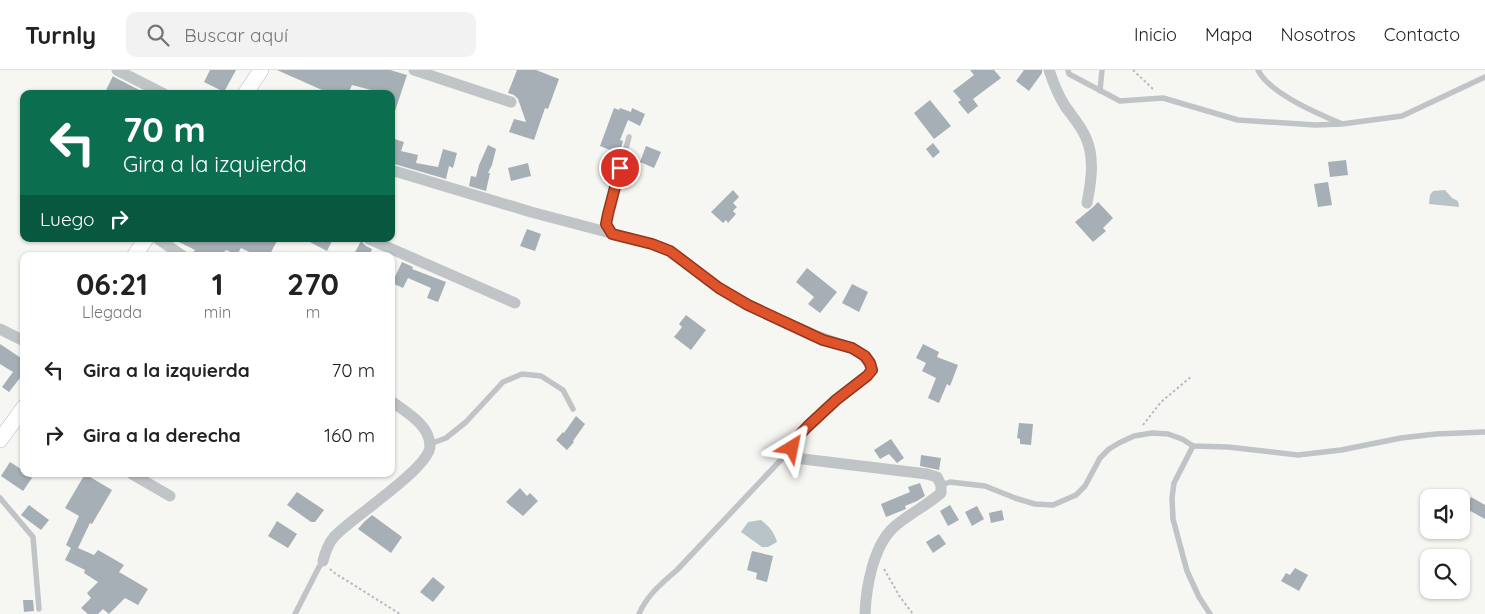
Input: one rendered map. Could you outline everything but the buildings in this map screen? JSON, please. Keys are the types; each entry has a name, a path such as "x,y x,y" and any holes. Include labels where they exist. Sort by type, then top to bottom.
{"main road":[{"path":"248,90 261,70"},
{"path":"0,440 20,413"}],"street":[{"path":"117,70 156,90"},
{"path":"414,70 511,102"},
{"path":"1049,70 1064,104 1082,130 1090,151 1091,175 1088,203"},
{"path":"395,171 652,244 670,251 719,288 748,305 823,340 852,348 865,356 872,370 836,400 794,441 792,448 795,455 798,458 927,474 938,477 941,485 941,493 892,529 886,537 870,574 866,593 865,614"},
{"path":"162,242 177,252"},
{"path":"376,242 515,303"},
{"path":"0,329 20,339"},
{"path":"323,562 325,552 334,538 347,525 413,472 429,453 430,444 422,426 395,404"},
{"path":"137,477 170,496"}],"lane":[{"path":"1068,70 1069,74 1120,101 1163,98 1238,120 1316,125 1342,124 1402,116 1485,77"},
{"path":"1100,91 1102,70"},
{"path":"1258,70 1271,84 1307,109 1342,124"},
{"path":"612,234 606,224 629,137"},
{"path":"430,444 446,438 466,422 502,382 522,374 541,376 563,390 573,409"},
{"path":"941,485 950,482 985,486 1035,504 1054,505 1076,495 1085,486 1100,458 1109,449 1134,436 1152,433 1168,434 1182,439 1193,446 1209,448 1228,447 1298,455 1341,450 1401,438 1485,432"},
{"path":"1193,446 1174,483 1172,498 1173,519 1187,571 1198,597 1210,614"},
{"path":"639,614 648,598 659,585 677,570 792,448"},
{"path":"0,498 33,538 39,609"},
{"path":"296,614 323,562"}],"path":[{"path":"1133,70 1163,98"},
{"path":"1134,436 1161,402 1192,376"},
{"path":"877,556 887,576 913,614"},
{"path":"323,562 333,572 400,614"}],"shaded area":[{"path":"1445,190 1452,198 1458,201 1459,207 1429,204 1430,195 1433,191"},
{"path":"761,520 771,530 777,542 768,547 762,547 741,532 748,522"}],"route":[{"path":"620,168 606,224 612,234 634,238 670,251 719,288 748,305 823,340 852,348 865,356 870,363 872,370 867,376 836,400 808,426 794,441 792,448"}]}
